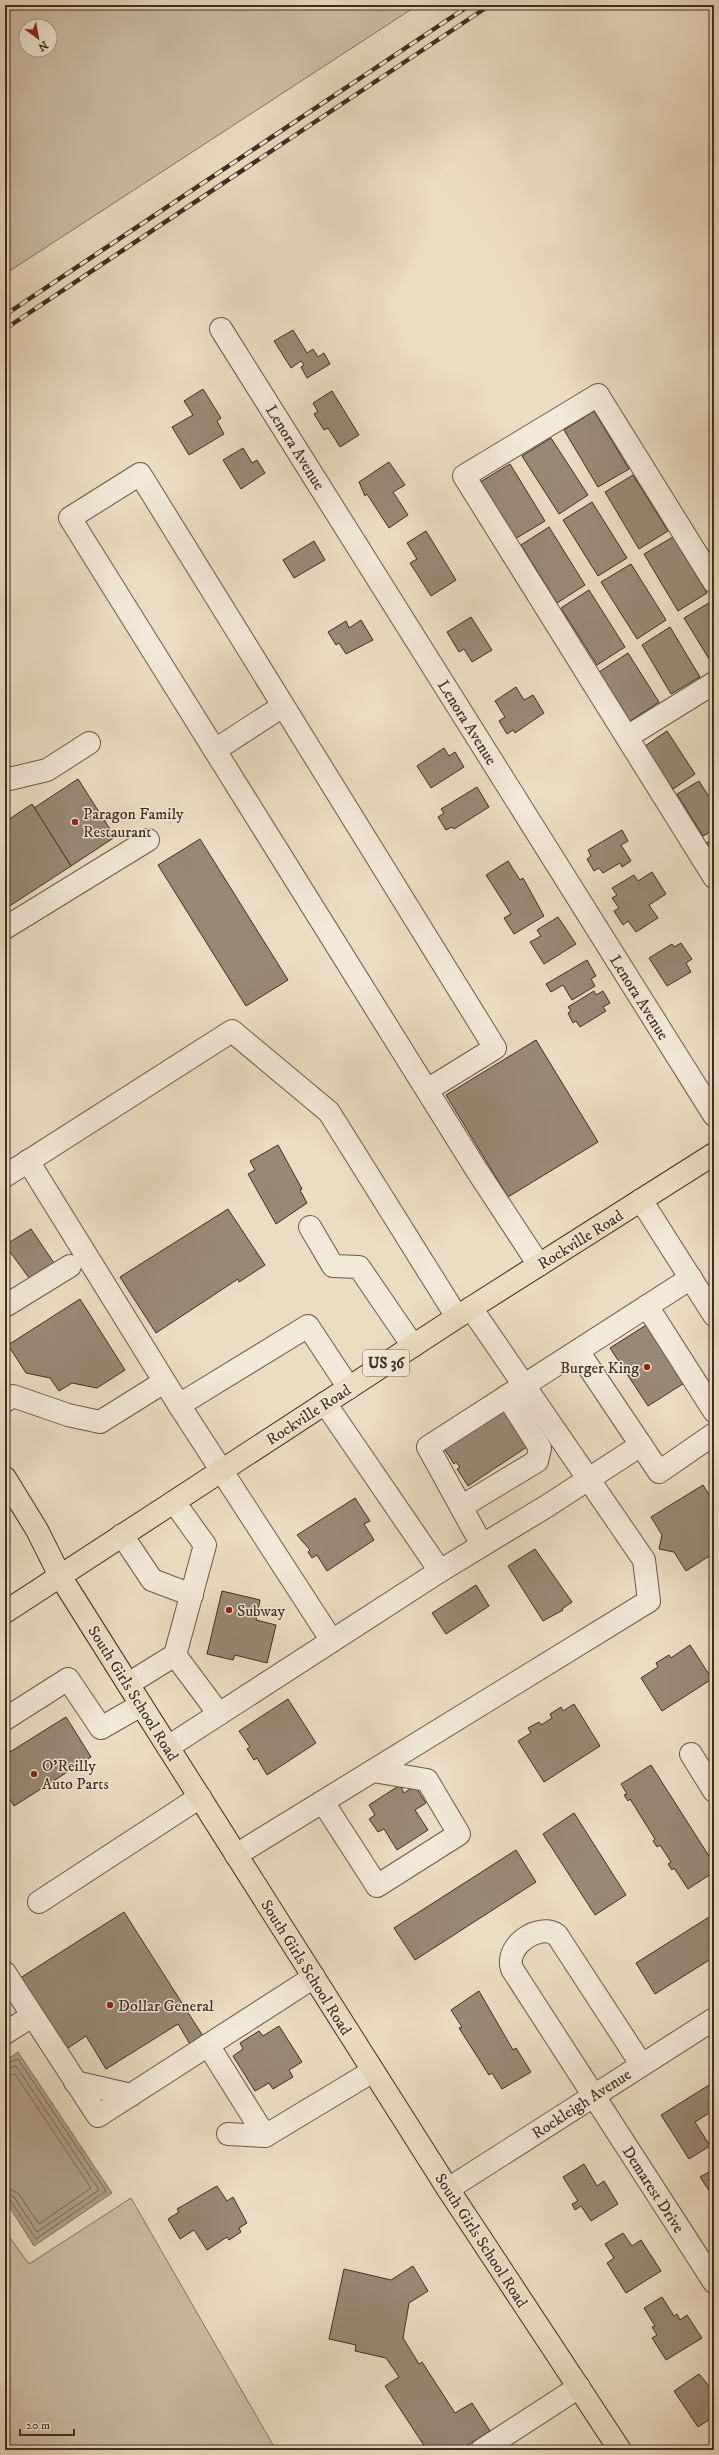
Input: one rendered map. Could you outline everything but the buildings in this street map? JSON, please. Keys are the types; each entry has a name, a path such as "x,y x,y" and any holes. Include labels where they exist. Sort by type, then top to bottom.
{"main road":[{"name":"Rockville Road","path":"5,1612 412,1346 714,1154"},
{"name":"South Girls School Road","path":"5,1478 37,1530 60,1576 141,1705 448,2189 620,2450"}],"street":[{"name":"Lenora Avenue","path":"222,329 714,1115"},
{"path":"714,582 598,395 464,476 714,877"},
{"path":"427,1090 494,1048 140,474 70,518 427,1090 538,1265"},
{"path":"627,737 714,683"},
{"path":"215,750 283,706"},
{"path":"5,780 46,770 89,743"},
{"path":"5,928 148,840"},
{"path":"5,1176 232,1031 329,1112 515,1391 588,1478 644,1560 648,1601 236,1855"},
{"path":"28,1161 220,1471 332,1641"},
{"path":"641,1200 714,1315"},
{"path":"310,1227 334,1266 359,1267 412,1346"},
{"path":"5,1306 70,1266"},
{"path":"482,1545 428,1447 691,1278"},
{"path":"647,1306 714,1411"},
{"path":"179,1405 308,1326 349,1388"},
{"path":"578,1350 658,1472 714,1434"},
{"path":"5,1401 13,1396 68,1415 100,1422 164,1382"},
{"path":"461,1507 537,1461 540,1448 515,1391"},
{"path":"325,1403 440,1571"},
{"path":"693,1449 693,1435 714,1422"},
{"path":"168,1747 440,1571 547,1506 641,1445"},
{"path":"128,1684 175,1655 205,1545 174,1502"},
{"path":"122,1535 152,1580 192,1595"},
{"path":"175,1655 219,1714"},
{"path":"5,1719 68,1679 101,1728 141,1705"},
{"path":"691,1754 714,1791"},
{"path":"323,1802 377,1886 458,1834 427,1780 373,1770"},
{"path":"39,1902 200,1797"},
{"name":"Demarest Drive","path":"641,2064 560,1937 549,1930 540,1932 515,1946 510,1959 512,1969 714,2282"},
{"path":"5,1973 76,2082 131,2095 314,1977"},
{"path":"5,2033 32,2016"},
{"name":"Rockleigh Avenue","path":"448,2189 641,2064 714,2019"},
{"path":"208,2045 265,2136"},
{"path":"228,2134 265,2136 373,2071"},
{"path":"482,2450 579,2387"}],"shaded area":[{"path":"5,5 418,5 5,274"},
{"path":"131,2198 276,2450 5,2450 5,2231 29,2264"}],"water":[{"path":"18,2052 112,2193 34,2246 5,2200 5,2061"}],"railway":[{"path":"5,315 470,5"},
{"path":"5,329 490,5"}],"place":[{"name":"Paragon Family Restaurant","path":"75,822"},
{"name":"Burger King","path":"647,1367"},
{"name":"Subway","path":"229,1610"},
{"name":"O'Reilly Auto Parts","path":"34,1774"},
{"name":"Dollar General","path":"110,2005"}]}
